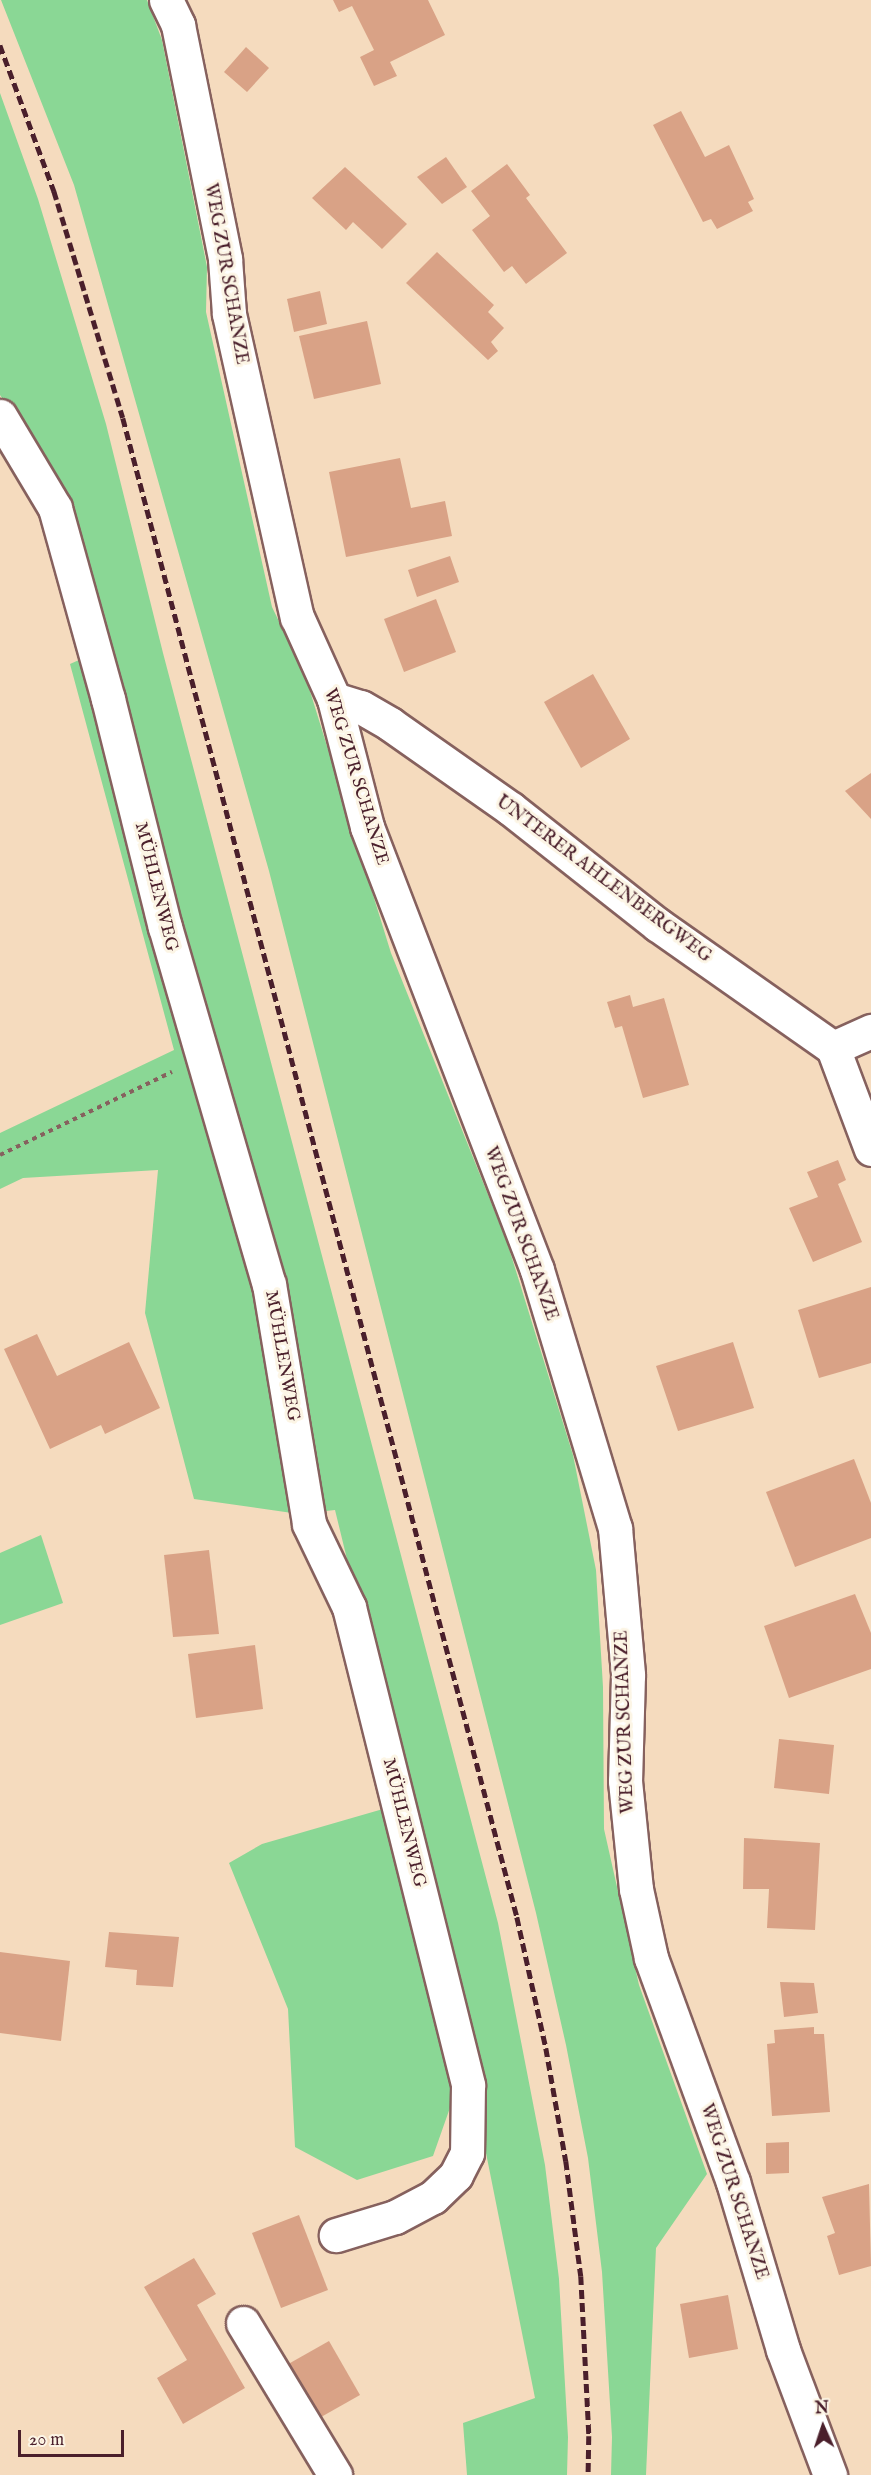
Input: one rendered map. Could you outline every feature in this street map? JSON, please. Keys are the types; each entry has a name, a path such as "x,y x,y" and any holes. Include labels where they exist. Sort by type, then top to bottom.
{"street":[{"name":"WEG ZUR SCHANZE","path":"166,0 178,25 225,259 229,314 297,617 334,699 367,827 537,1270 615,1528 628,1676 625,1781 636,1889 651,1958 733,2182 783,2350 830,2475"},
{"name":"MÜHLENWEG","path":"0,416 54,508 108,699 165,927 201,1058 269,1284 309,1524 349,1607 468,2085 467,2153 456,2175 433,2197 395,2217 336,2235"},
{"name":"UNTERER AHLENBERGWEG","path":"334,699 361,708 390,724 511,809 658,925 833,1048"},
{"path":"871,1031 833,1048 871,1149"},
{"path":"243,2323 335,2475"}],"path":[{"path":"0,1155 201,1058"}],"green space":[{"path":"1,0 147,0 162,40 207,267 206,312 272,607 305,675 391,953 507,1242 573,1455 596,1570 603,1687 604,1829 639,1985 707,2174 656,2248 646,2475 611,2475 612,2437 602,2272 588,2158 566,2045 536,1913 269,871 74,185"},
{"path":"0,93 38,199 106,424 163,653 498,1923 545,2165 559,2279 568,2437 567,2475 467,2475 463,2423 535,2398 484,2143 475,2083 335,1510 299,1514 194,1499 145,1313 158,1170 23,1178 0,1189 0,1133 174,1050 70,664 106,648 59,488 0,395"},
{"path":"41,1535 63,1603 0,1625 0,1553"},
{"path":"383,1809 458,2085 433,2156 357,2180 295,2147 288,2009 229,1863 262,1844"}],"building":[{"path":"333,0 428,0 445,35 390,62 397,76 374,86 360,57 374,50 352,6 339,12"},
{"path":"246,47 269,68 247,92 224,72"},
{"path":"681,111 705,157 729,145 754,199 748,202 753,211 717,229 711,219 703,222 653,125"},
{"path":"446,157 467,187 442,204 417,177"},
{"path":"507,164 530,195 526,198 567,253 526,284 512,266 504,272 472,230 490,216 471,191"},
{"path":"345,167 407,224 382,249 353,222 346,230 312,198"},
{"path":"437,252 494,305 488,312 504,328 491,342 498,351 488,360 406,283"},
{"path":"320,291 327,324 294,332 287,299"},
{"path":"367,321 381,384 314,399 299,336"},
{"path":"400,458 411,508 445,501 452,536 346,557 329,472"},
{"path":"450,556 459,582 417,597 408,570"},
{"path":"436,599 456,652 404,672 384,619"},
{"path":"593,674 630,739 581,768 544,702"},
{"path":"871,773 871,819 845,791"},
{"path":"630,995 633,1007 664,998 689,1085 643,1098 622,1026 615,1028 607,1002"},
{"path":"838,1160 846,1180 838,1184 862,1242 813,1262 789,1208 818,1197 807,1172"},
{"path":"871,1287 871,1363 819,1378 798,1310"},
{"path":"37,1334 57,1376 129,1342 160,1408 105,1434 101,1425 50,1449 4,1349"},
{"path":"733,1342 754,1408 678,1431 656,1366"},
{"path":"854,1459 871,1503 871,1538 795,1567 766,1492"},
{"path":"209,1550 219,1634 173,1637 164,1555"},
{"path":"855,1594 871,1633 871,1669 789,1698 764,1626"},
{"path":"255,1645 263,1709 196,1718 188,1654"},
{"path":"779,1739 834,1745 829,1794 774,1788"},
{"path":"744,1838 820,1843 815,1930 767,1928 769,1889 743,1889"},
{"path":"109,1932 179,1937 173,1987 136,1985 137,1970 105,1967"},
{"path":"0,1952 70,1961 61,2041 0,2033"},
{"path":"780,1982 814,1983 818,2013 784,2017"},
{"path":"814,2027 814,2034 824,2034 830,2112 772,2116 767,2044 775,2043 774,2030"},
{"path":"789,2142 789,2173 766,2174 766,2143"},
{"path":"869,2184 871,2266 839,2275 827,2236 835,2233 822,2197"},
{"path":"299,2215 328,2290 281,2308 252,2233"},
{"path":"194,2258 216,2294 197,2305 245,2388 183,2424 157,2378 187,2360 144,2287"},
{"path":"728,2295 738,2349 689,2358 680,2304"},
{"path":"329,2341 360,2395 314,2421 283,2367"}],"railway":[{"path":"0,45 54,191 123,418 517,1917 546,2048 566,2161 581,2276 589,2436 588,2475"}]}
